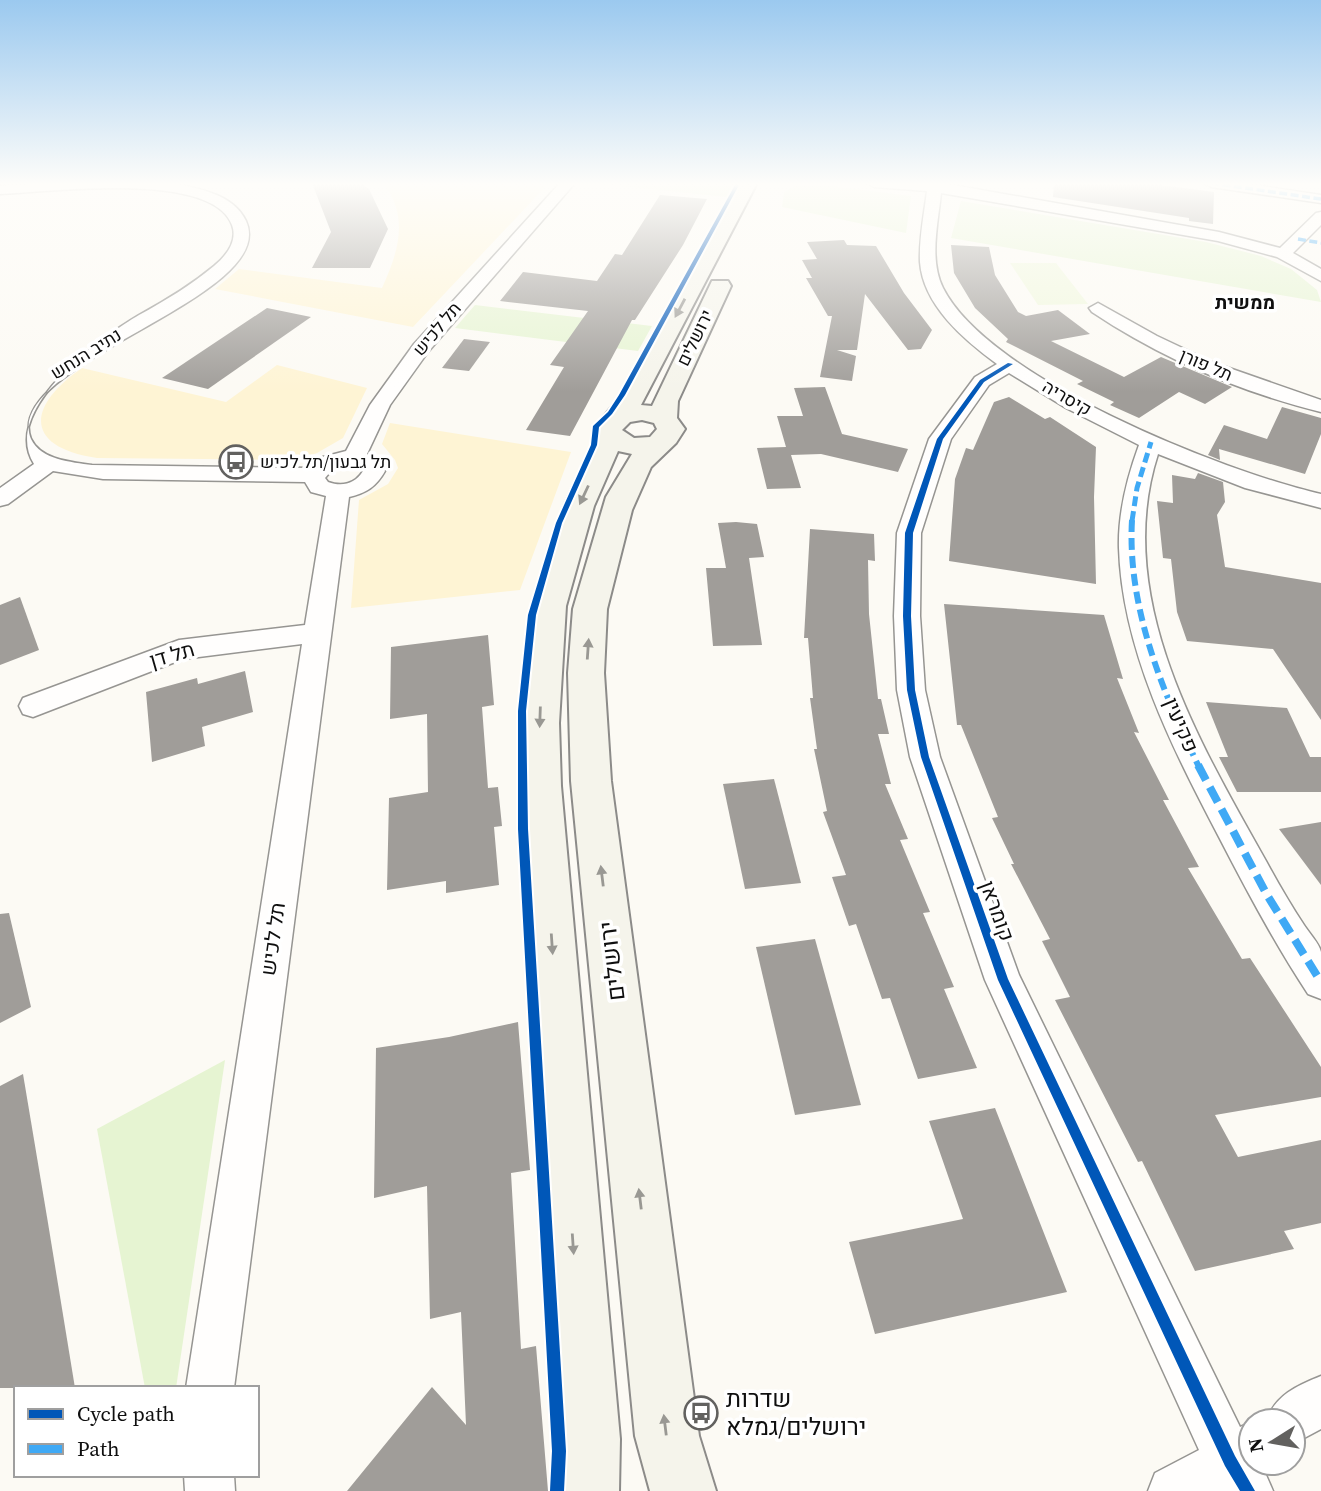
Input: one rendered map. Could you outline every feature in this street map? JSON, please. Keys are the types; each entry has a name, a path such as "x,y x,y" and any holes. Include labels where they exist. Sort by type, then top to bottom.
{"main road":[{"name":"ירושלים","path":"586,1491 588,1439 542,799 540,723 549,606 579,506 603,457 614,424 634,397 711,253"},
{"name":"ירושלים","path":"683,1491 667,1436 591,781 586,720 590,608 616,510 637,464 661,431 665,401 728,271"},
{"path":"614,424 612,438 628,446 661,431"}],"street":[{"name":"נתיב הנחש","path":"235,253 219,271 59,369 25,401 17,416 16,430 21,443 32,454 74,470 327,483"},
{"name":"תל לכיש","path":"354,458 380,405 421,348 506,253"},
{"name":"קיסריה","path":"929,253 928,264 934,288 950,314 978,341 1010,365 1074,404 1151,442 1247,482 1321,501"},
{"path":"1277,253 1321,275"},
{"name":"תל פורן","path":"1098,308 1133,331 1180,355 1261,387 1321,406"},
{"name":"קומראן","path":"1010,365 982,381 940,439 909,533 907,616 910,666 925,757 1003,980 1237,1454"},
{"name":"פקיעין","path":"1151,442 1136,484 1132,519 1132,565 1151,650 1203,778 1275,908 1321,982"},
{"path":"354,458 370,464 374,471 361,486 327,483 332,461 354,458"},
{"path":"0,499 50,463"},
{"name":"תל לכיש","path":"211,1386 212,1361 318,633 327,483"},
{"name":"תל דן","path":"33,706 180,650 318,633"},
{"path":"1173,1491 1237,1468"}],"green space":[{"path":"1035,253 1248,253 1291,269 1317,290 1321,302"},
{"path":"1010,263 1056,263 1088,304 1038,305"},
{"path":"475,305 652,326 638,351 455,328"},
{"path":"225,1060 176,1386 145,1386 97,1129"}],"sand":[{"path":"395,253 483,253 413,327 215,289 239,269 382,288"},
{"path":"277,365 367,388 343,438 317,453 297,460 97,458 73,453 56,445 45,435 41,423 43,410 51,397 82,368 226,402"},
{"path":"390,423 571,452 520,590 351,608 359,500 388,484 398,468 382,444"}],"building":[{"path":"320,253 377,253 370,268 312,268"},
{"path":"624,253 678,253 635,320 632,320 570,436 526,430 564,367 550,365 588,311 500,301 523,272 597,281 615,254 622,255"},
{"path":"813,253 880,253 904,293 932,330 921,349 908,350 865,294 857,350 837,350 856,356 852,381 820,377 832,316 828,316 806,278 812,278 802,260 817,259"},
{"path":"952,253 990,253 995,275 1018,312 1026,316 1058,310 1090,334 1051,341 1124,377 1161,357 1232,387 1205,404 1179,392 1139,418 1110,405 1114,402 1077,384 1083,381 1006,342 1008,339 975,308 954,273"},
{"path":"267,308 311,317 208,389 162,378"},
{"path":"464,339 490,342 469,371 442,368"},
{"path":"825,387 842,434 908,449 898,472 821,454 791,455 801,488 767,489 757,448 786,447 777,416 803,416 794,388"},
{"path":"1009,397 1045,419 1050,417 1096,447 1096,584 949,561 955,479 966,448 973,450 994,402"},
{"path":"1282,407 1321,418 1321,434 1305,474 1219,449 1220,460 1208,455 1224,425 1267,439"},
{"path":"1198,473 1223,482 1225,502 1217,515 1225,567 1321,583 1321,720 1273,649 1187,641 1177,612 1171,559 1163,558 1157,501 1173,503 1172,475 1195,479"},
{"path":"718,523 757,524 764,557 749,558 762,645 713,646 706,568 726,568"},
{"path":"810,529 874,534 875,561 868,560 869,614 878,699 881,699 889,734 878,734 891,784 885,784 908,839 900,840 930,912 923,913 954,987 944,989 977,1068 918,1079 890,998 882,999 856,924 849,926 832,877 846,875 823,812 827,811 814,749 817,749 810,698 813,698 808,638 804,638"},
{"path":"20,597 39,650 0,665 0,605"},
{"path":"944,604 1104,615 1123,679 1117,678 1139,733 1134,732 1169,800 1163,800 1199,867 1188,868 1242,959 1250,958 1321,1067 1321,1097 1215,1115 1238,1157 1321,1140 1321,1223 1284,1231 1294,1249 1195,1271 1142,1161 1138,1162 1055,1000 1070,997 1042,941 1050,939 1011,864 1014,864 992,818 998,817 961,725 957,725"},
{"path":"488,635 494,705 482,707 488,788 498,787 502,826 494,827 499,885 446,893 446,881 387,890 389,798 428,792 427,714 390,719 391,647"},
{"path":"245,671 253,712 202,727 205,746 152,762 146,692 197,678 198,684"},
{"path":"1206,702 1287,708 1310,757 1321,757 1321,792 1237,792 1219,757 1228,757"},
{"path":"774,779 801,883 745,889 723,784"},
{"path":"1321,822 1321,885 1279,829"},
{"path":"9,913 31,1007 0,1023 0,914"},
{"path":"815,939 861,1105 795,1115 756,947"},
{"path":"518,1022 530,1170 511,1173 521,1349 536,1346 548,1491 347,1491 432,1387 466,1425 461,1312 430,1319 427,1186 374,1198 376,1048 449,1037"},
{"path":"23,1074 75,1386 0,1388 0,1086"},
{"path":"995,1108 1067,1292 875,1334 849,1242 963,1219 929,1121"}],"marked path":[{"path":"1151,442 1137,488 1131,551 1139,603 1159,674 1203,776 1267,895 1321,982"}],"cycle path":[{"path":"557,1491 559,1451 523,829 522,711 532,615 559,523 594,445 596,426 610,413 622,395 700,253"},
{"path":"1010,364 982,381 940,439 909,533 907,616 911,690 925,757 1003,980 1230,1461 1248,1491"}],"place":[{"name":"תל גבעון/תל לכיש","path":"236,462"},
{"name":"שדרות ירושלים/גמלא","path":"701,1413"}],"district":[{"name":"ממשית","path":"1245,302"}]}
